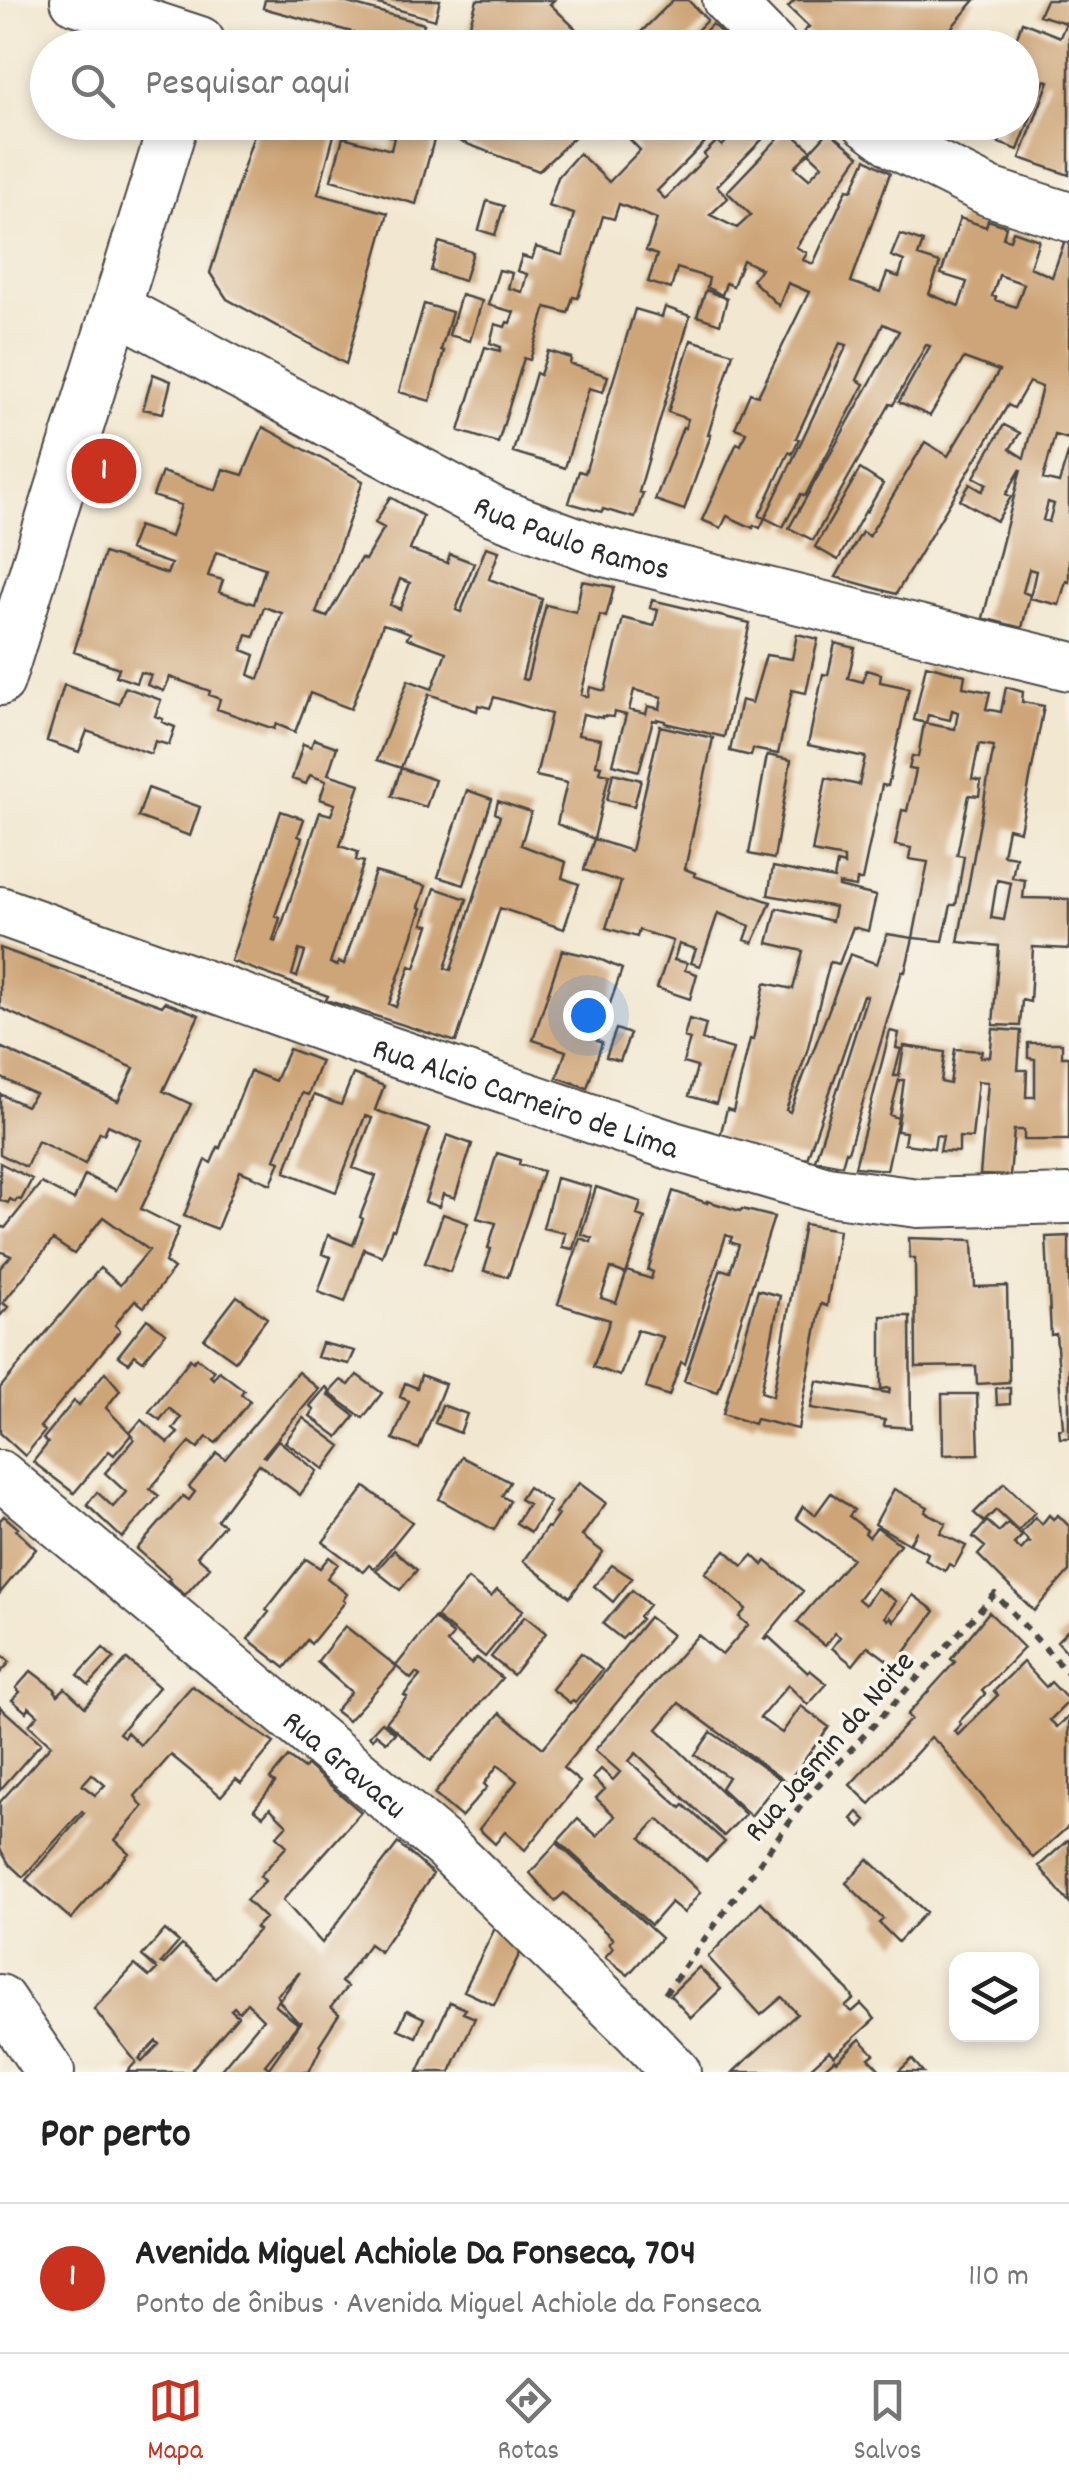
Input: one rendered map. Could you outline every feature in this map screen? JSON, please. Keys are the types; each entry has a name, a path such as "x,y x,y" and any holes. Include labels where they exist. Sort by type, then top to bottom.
{"street":[{"path":"75,0 203,30"},
{"path":"728,0 757,30"},
{"path":"0,681 168,140"},
{"path":"890,140 990,192 1069,216"},
{"name":"Rua Paulo Ramos","path":"116,308 494,512 604,552 1069,666"},
{"name":"Rua Alcio Carneiro de Lima","path":"0,910 440,1068 673,1146 827,1191 918,1202 1069,1199"},
{"name":"Rua Gravacu","path":"0,1474 445,1846 676,2072"},
{"path":"0,1998 50,2072"}],"path":[{"name":"Rua Jasmin da Noite","path":"638,2031 808,1796 994,1594 1069,1674"}],"building":[{"path":"265,0 337,0 424,24 422,30 344,30 263,8"},
{"path":"364,0 440,0 435,20"},
{"path":"477,0 554,0 550,4 577,30 468,30"},
{"path":"673,0 688,0 707,20 697,30 643,30"},
{"path":"795,0 975,0 949,30 805,30 809,27 788,7"},
{"path":"1046,0 1069,0 1069,175 1020,158 1027,140 1039,140 1039,108 1049,81 1045,80 1039,96 1039,30 1019,30 1022,22 1060,37 1066,23 1039,15"},
{"path":"252,140 333,140 318,194 388,213 346,364 227,299 210,273"},
{"path":"342,140 391,150 393,140 434,140 416,204 331,180"},
{"path":"457,140 571,140 539,171"},
{"path":"630,140 707,140 657,191 665,199 717,141 722,146 728,140 762,140 717,186 728,198 710,215 737,228 751,215 727,192 777,140 800,140 811,150 795,167 809,179 822,165 809,153 821,140 840,140 859,156 796,247 807,253 803,260 813,264 847,189 852,190 866,159 890,173 851,282 880,292 887,273 899,277 904,261 891,256 900,234 923,242 918,256 940,263 929,294 959,306 967,282 941,274 960,218 986,227 988,220 1006,226 1003,238 1010,240 1013,231 1039,240 1030,267 1052,277 1065,240 1069,241 1069,439 1055,435 1043,479 1059,483 1069,450 1069,582 1066,581 1059,605 1030,598 1036,571 1029,569 1023,592 1030,595 1022,628 983,618 1021,469 1006,494 1011,497 997,521 960,500 970,484 982,491 987,484 974,477 1004,425 1020,433 1010,449 1024,458 1042,387 1029,382 1014,408 1008,405 896,594 836,577 862,532 869,536 925,442 948,456 999,371 964,358 930,416 899,402 930,346 926,345 893,405 890,404 813,540 789,528 899,331 883,324 857,380 864,384 805,496 801,494 783,527 765,518 760,528 727,516 721,528 702,520 737,443 741,445 746,432 735,428 750,393 758,396 809,292 788,283 779,306 752,280 761,269 743,260 733,286 726,283 722,295 707,287 709,278 677,268 671,289 648,282 657,255 646,251 657,219 619,204 614,219 603,216 578,298 573,297 568,313 546,307 530,360 524,358 498,443 459,431 485,347 500,351 501,347 490,343 495,324 505,327 514,312 488,305 499,270 512,273 508,288 522,292 527,274 517,271 522,256 532,259 536,247 562,255 574,214 548,206 558,177 579,153 609,182 640,150","holes":["999,275 1024,284 1016,307 992,296","840,343 847,345 765,518 759,516 789,452 792,454","1048,502 1054,504 1049,522 1043,520"]},
{"path":"1000,140 1022,140 1018,150 999,143"},
{"path":"487,201 504,206 495,235 479,230"},
{"path":"439,242 473,252 464,281 431,271"},
{"path":"706,290 727,299 720,324 697,316"},
{"path":"461,295 482,301 470,341 449,335"},
{"path":"424,304 452,312 430,401 399,392"},
{"path":"665,307 690,316 635,518 569,503 579,471 585,473 635,309 662,317"},
{"path":"691,340 733,353 711,435 684,510 655,500 688,419 668,412"},
{"path":"548,351 571,358 570,364 608,376 603,392 589,388 565,468 513,452 536,373 540,375"},
{"path":"153,374 171,381 163,413 143,409"},
{"path":"263,427 363,481 316,613 327,617 361,558 365,560 384,528 375,523 390,497 423,516 410,550 447,563 450,554 474,563 456,610 461,612 486,547 499,551 489,579 542,599 522,679 527,680 546,605 576,612 582,581 614,587 606,617 600,615 581,695 588,697 590,687 605,691 623,618 654,626 658,610 650,608 652,600 750,623 724,737 653,720 639,771 613,764 626,715 614,712 613,717 602,718 583,714 578,735 601,739 596,765 601,766 599,772 609,774 594,839 557,824 567,783 536,776 551,714 494,697 490,708 478,705 477,711 429,694 401,768 377,760 408,680 432,689 446,652 407,638 410,633 400,629 383,624 351,709 310,693 295,732 276,724 274,729 217,709 220,699 209,695 210,691 170,677 164,691 147,685 151,675 140,672 136,683 116,676 119,668 74,652 104,553 167,574 171,564 129,550 138,526 171,537 181,505 153,496 162,472 216,490 223,469 243,475","holes":["216,552 265,568 254,604 219,592 223,580 208,576","400,579 410,583 400,609 390,605","264,607 282,613 259,679 249,675 255,655 242,650 247,635 254,637","634,690 662,697 660,709 648,706 646,714 629,710"]},
{"path":"860,469 883,484 838,560 815,547"},
{"path":"797,634 818,639 806,693 792,690 778,754 753,749 751,756 730,751 741,700 752,703 766,655 792,659"},
{"path":"835,643 855,648 848,678 863,682 866,670 881,674 880,682 909,688 888,786 882,785 862,880 857,880 856,887 839,884 876,896 868,931 853,927 839,964 830,962 806,1055 786,1110 790,1112 850,954 877,964 887,934 913,938 842,1165 815,1160 867,996 863,995 807,1159 719,1140 727,1109 733,1111 765,983 793,989 803,951 768,943 777,908 832,921 835,907 768,895 773,867 834,879 837,863 844,865 844,858 812,852 826,778 859,785 865,757 808,745 823,674 828,675"},
{"path":"926,665 965,675 963,687 990,692 986,709 1001,712 1006,687 1023,692 1022,702 1044,706 1020,831 1008,828 1003,855 1016,857 1012,878 1025,880 1023,898 1069,899 1069,949 1033,947 1030,1002 1022,1000 1020,1026 993,1025 999,946 958,942 994,746 979,744 972,779 981,781 979,796 969,795 957,855 964,856 956,905 951,905 943,941 913,938 928,862 909,859 911,848 895,845 916,770 909,769 912,756 918,757 924,723 955,729 958,712 952,710 950,720 928,715 926,723 914,720","holes":["997,880 1011,883 1004,920 991,918"]},
{"path":"64,685 119,704 125,687 161,700 155,716 175,727 169,745 155,741 151,754 87,731 79,752 47,741"},
{"path":"660,726 713,738 685,869 694,876 771,902 753,943 745,940 750,926 718,913 700,966 691,963 696,949 679,944 674,960 687,963 685,970 697,974 690,999 657,988 673,941 639,930 637,937 606,928 621,882 584,870 594,839 631,851"},
{"path":"314,739 337,747 328,774 360,784 340,846 358,852 356,860 364,862 330,963 344,964 375,872 426,886 389,1004 396,1007 410,966 415,968 429,925 423,924 435,888 467,899 445,968 451,970 500,816 495,813 498,801 531,812 521,845 566,862 562,878 579,884 564,929 500,908 456,1042 326,1000 328,996 231,961 281,811 304,819 298,836 302,838 275,916 280,918 273,941 276,942 320,812 331,815 335,804 320,799 326,781 310,775 306,784 292,779 303,744 311,747","holes":["299,950 305,952 297,977 292,975"]},
{"path":"767,755 791,760 774,859 749,854"},
{"path":"401,768 435,780 426,807 392,796"},
{"path":"613,773 641,780 634,806 607,800"},
{"path":"148,788 200,807 190,836 138,817"},
{"path":"467,790 492,799 464,885 438,877"},
{"path":"0,948 162,1006 165,1002 199,1015 163,1091 191,1104 141,1209 179,1228 165,1262 174,1269 144,1307 135,1300 123,1314 115,1325 120,1330 40,1427 45,1431 25,1456 0,1433 0,1388 100,1268 120,1285 149,1250 103,1217 74,1254 53,1240 3,1303 8,1307 0,1316 0,1268 11,1256 0,1251 0,1226 5,1228 41,1183 74,1200 85,1175 116,1190 141,1140 108,1125 104,1134 100,1132 85,1164 38,1141 26,1167 0,1154 0,1094 26,1106 35,1094 0,1077 0,1047 118,1101 134,1068 0,1008"},
{"path":"562,950 622,969 597,1041 602,1043 587,1088 557,1077 566,1051 533,1040"},
{"path":"689,1019 706,1024 702,1040 733,1049 716,1104 689,1096 697,1067 683,1063 690,1039 684,1037"},
{"path":"616,1029 630,1034 620,1061 606,1057"},
{"path":"993,1029 1021,1031 1018,1070 1027,1070 1026,1097 1035,1097 1035,1059 1028,1058 1028,1043 1062,1043 1062,1057 1069,1057 1069,1140 1024,1140 1024,1130 1014,1130 1010,1176 980,1175 988,1082 978,1081 972,1138 959,1137 959,1152 940,1151 943,1136 936,1135 934,1148 904,1144 906,1132 897,1131 904,1080 899,1080 890,1115 898,1118 887,1170 855,1167 890,1031 899,1033 896,1048 901,1049 894,1076 899,1076 904,1046 945,1052 941,1082 950,1084 955,1049 982,1051 980,1057 990,1057"},
{"path":"289,1049 321,1061 308,1095 302,1093 275,1159 280,1161 271,1184 240,1171 217,1229 184,1216 206,1160 211,1163 220,1148 250,1071 275,1081"},
{"path":"353,1074 384,1086 375,1110 430,1129 382,1256 364,1249 345,1302 318,1292 331,1257 322,1254 328,1235 353,1245 363,1219 360,1217 376,1176 353,1168 372,1118 365,1116 336,1192 285,1172 314,1095 341,1105"},
{"path":"447,1135 472,1144 455,1198 443,1194 439,1207 425,1202"},
{"path":"497,1153 543,1171 508,1277 484,1271 496,1223 477,1218"},
{"path":"0,1163 32,1179 21,1200 0,1200"},
{"path":"556,1178 591,1187 573,1249 562,1247 565,1233 543,1228"},
{"path":"596,1187 641,1202 637,1215 645,1218 627,1271 651,1279 653,1272 648,1270 673,1191 707,1203 774,1217 718,1392 684,1381 721,1269 730,1272 739,1245 730,1242 732,1237 726,1235 685,1364 681,1362 669,1396 646,1388 663,1337 637,1330 620,1376 593,1367 610,1320 558,1304 580,1238 591,1242 592,1238 581,1234","holes":["611,1268 626,1274 616,1303 601,1298"]},
{"path":"443,1214 468,1223 450,1272 425,1263"},
{"path":"804,1224 839,1230 827,1306 821,1304 798,1429 756,1419 754,1424 723,1414 758,1290 780,1296 761,1392 773,1396"},
{"path":"1069,1236 1069,1438 1060,1438 1059,1429 1063,1428 1056,1334 1051,1335 1046,1237"},
{"path":"909,1238 973,1240 975,1287 1007,1286 1009,1382 977,1384 976,1366 916,1367 915,1258 910,1258"},
{"path":"237,1296 267,1318 235,1361 204,1339"},
{"path":"881,1316 910,1316 911,1428 884,1426 885,1420 811,1408 817,1381 889,1393 890,1388 881,1389"},
{"path":"147,1319 166,1333 143,1361 135,1355 129,1363 118,1356"},
{"path":"322,1343 355,1351 349,1364 317,1357"},
{"path":"197,1358 214,1371 210,1376 213,1379 219,1371 244,1390 241,1394 250,1401 216,1443 207,1437 198,1448 190,1442 150,1489 159,1496 122,1538 87,1505 97,1492 113,1507 126,1492 105,1473 134,1439 131,1435 114,1455 109,1451 74,1493 33,1462 48,1443 43,1439 74,1401 79,1405 105,1372 120,1390 106,1408 130,1433 141,1420 168,1443 178,1433 173,1429 181,1418 169,1408 160,1420 149,1412 190,1359 193,1362"},
{"path":"298,1372 319,1389 263,1456 278,1440 317,1471 300,1495 259,1464 217,1520 224,1525 197,1556 210,1567 185,1595 137,1549 183,1496 189,1500 195,1492 189,1487 217,1453 225,1459"},
{"path":"357,1375 382,1393 363,1418 329,1393 341,1380 349,1385"},
{"path":"421,1375 445,1384 419,1449 393,1439 409,1401 400,1397 405,1383 417,1388"},
{"path":"326,1387 328,1395 355,1416 338,1437 310,1416 314,1410 310,1406"},
{"path":"996,1388 1010,1388 1010,1404 997,1405"},
{"path":"942,1394 977,1394 979,1454 943,1455"},
{"path":"442,1405 467,1414 460,1433 435,1423"},
{"path":"303,1418 341,1446 324,1469 285,1442"},
{"path":"462,1457 510,1482 502,1496 510,1501 494,1530 439,1499"},
{"path":"579,1483 606,1503 582,1536 603,1552 570,1597 523,1561"},
{"path":"1004,1483 1035,1512 1018,1531 996,1510 984,1522 974,1513"},
{"path":"365,1487 412,1522 374,1569 369,1565 363,1572 323,1542"},
{"path":"528,1487 550,1502 531,1532 516,1523 528,1504 520,1499"},
{"path":"894,1489 928,1507 925,1512 946,1523 940,1533 966,1546 954,1567 949,1564 945,1571 925,1560 928,1553 910,1544 917,1530 909,1544 875,1524"},
{"path":"831,1493 854,1510 849,1516 867,1530 869,1537 877,1527 900,1544 858,1599 865,1605 877,1588 896,1601 885,1617 894,1621 913,1595 935,1611 895,1666 868,1646 853,1665 832,1648 840,1637 835,1633 825,1646 797,1622 852,1558 796,1518 803,1506 815,1515"},
{"path":"1049,1515 1053,1519 1058,1515 1069,1526 1069,1571 1034,1611 978,1555 985,1547 973,1537 987,1521 999,1532 1008,1523 1022,1536 1014,1544 1021,1550 1031,1543 1021,1533 1035,1517 1042,1524"},
{"path":"4,1516 36,1549 0,1593 0,1520"},
{"path":"394,1550 417,1570 400,1590 376,1571"},
{"path":"725,1550 743,1566 753,1555 763,1565 766,1561 803,1591 764,1639 769,1637 808,1673 810,1670 827,1684 808,1705 788,1685 760,1718 782,1733 801,1706 829,1727 787,1783 679,1703 657,1729 745,1814 724,1836 636,1753 629,1761 725,1842 706,1861 658,1819 641,1838 700,1892 684,1913 671,1902 651,1925 558,1841 578,1819 597,1836 615,1816 596,1798 605,1789 593,1778 601,1769 613,1780 620,1772 595,1750 698,1635 722,1655 748,1625 739,1617 746,1609 705,1573"},
{"path":"329,1557 338,1564 327,1578 347,1594 345,1602 311,1644 307,1640 285,1668 248,1639 306,1559 320,1568"},
{"path":"612,1565 632,1578 613,1602 594,1586"},
{"path":"468,1579 491,1597 497,1590 523,1610 485,1657 436,1617"},
{"path":"632,1590 649,1605 622,1639 603,1624"},
{"path":"989,1612 1024,1648 982,1691 985,1694 954,1731 958,1735 998,1695 994,1691 1023,1662 1046,1687 1051,1682 1069,1701 1050,1720 1057,1727 1069,1716 1069,1826 1033,1858 931,1737 870,1804 850,1785 911,1719 907,1715 955,1662 951,1659"},
{"path":"525,1616 546,1633 513,1675 491,1657"},
{"path":"649,1617 672,1635 563,1768 580,1782 525,1850 505,1832 495,1844 479,1829 517,1781 498,1765 484,1784 487,1787 461,1817 434,1794 500,1713 543,1748"},
{"path":"434,1618 453,1635 447,1643 471,1664 477,1658 502,1678 431,1761 386,1722 420,1676 416,1673 411,1679 397,1667 348,1721 335,1711 351,1692 317,1662 345,1626 396,1666"},
{"path":"1069,1629 1069,1654 1057,1641"},
{"path":"103,1648 114,1658 89,1685 78,1675"},
{"path":"0,1653 10,1662 0,1673"},
{"path":"581,1653 602,1670 575,1703 570,1703 552,1689"},
{"path":"127,1659 159,1687 119,1733 124,1737 127,1732 140,1745 192,1686 274,1743 241,1783 236,1779 221,1796 171,1755 135,1796 143,1807 115,1840 129,1853 71,1919 26,1880 84,1813 23,1877 0,1849 0,1802 51,1745 29,1725 38,1715 29,1707 26,1712 12,1700 20,1692 16,1688 31,1671 58,1695 65,1688 85,1707","holes":["92,1774 105,1785 95,1795 82,1785"]},
{"path":"0,1707 41,1743 0,1790"},
{"path":"382,1722 395,1733 386,1742 376,1734 373,1739 369,1736"},
{"path":"711,1732 780,1779 751,1816 721,1788 728,1777 695,1755"},
{"path":"288,1757 304,1769 307,1765 361,1812 283,1900 322,1943 398,1843 433,1874 380,1952 369,1944 341,1982 347,1987 331,2007 339,2014 319,2045 309,2072 219,2072 263,2019 247,2003 239,2012 234,2007 231,2010 238,2016 192,2069 195,2072 127,2072 136,2062 94,2009 135,1965 149,1977 157,1969 142,1956 165,1930 179,1942 161,1963 182,1945 215,1978 258,1930 255,1928 265,1918 246,1900 265,1881 260,1876 287,1846 277,1836 287,1825 270,1808 263,1816 254,1809 275,1783 270,1779","holes":["300,1972 279,2001 299,2023 302,2021 269,2068 265,2065 298,2024 275,2005 280,1999 277,1995","156,2041 159,2044 142,2062 139,2059"]},
{"path":"858,1812 866,1820 860,1827 852,1819"},
{"path":"1069,1839 1069,1903 1039,1866"},
{"path":"557,1843 661,1938 628,1975 605,1957 613,1948 609,1943 613,1939 564,1893 555,1901 530,1873"},
{"path":"868,1859 926,1912 898,1942 879,1923 883,1919 846,1883"},
{"path":"761,1902 848,1990 854,1999 846,2006 852,2012 861,2004 875,2019 834,2056 829,2051 806,2072 733,2072 797,2014 782,1997 761,2015 708,1957"},
{"path":"495,1928 521,1951 494,2005 464,1991"},
{"path":"699,1967 721,1989 691,2018 670,1995"},
{"path":"450,2002 475,2018 450,2072 418,2072"},
{"path":"407,2010 424,2018 416,2037 398,2029"},
{"path":"860,2039 874,2054 869,2058 882,2072 820,2072 837,2061"},
{"path":"912,2059 923,2072 898,2072"}],"place":[{"name":"Avenida Miguel Achiole Da Fonseca, 704","path":"104,471"}]}
